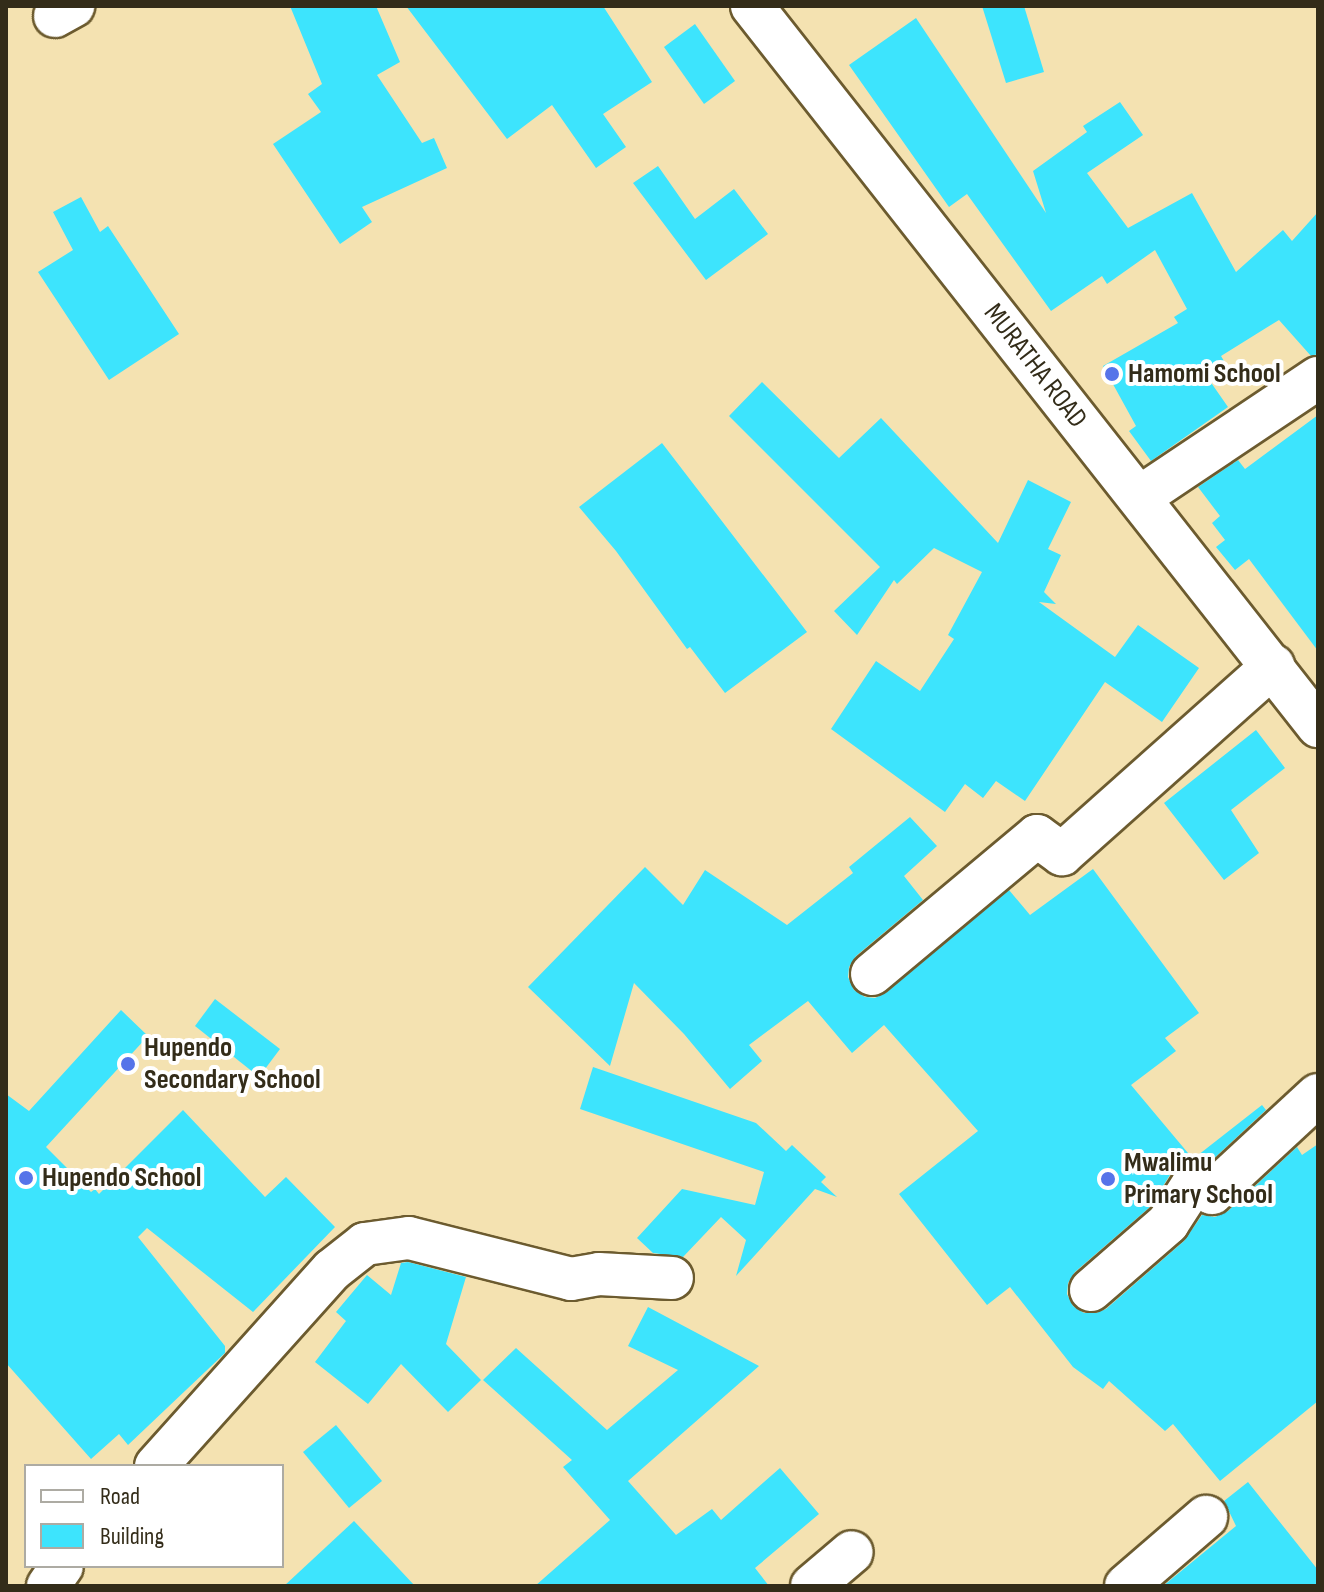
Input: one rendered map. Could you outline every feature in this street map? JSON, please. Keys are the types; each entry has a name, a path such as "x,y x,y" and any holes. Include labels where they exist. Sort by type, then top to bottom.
{"street":[{"name":"MURATHA ROAD","path":"752,6 1318,726"},
{"path":"1140,497 1318,378"},
{"path":"872,974 1037,836 1062,854 1273,666"},
{"path":"1091,1290 1168,1223 1193,1184 1212,1193 1318,1095"},
{"path":"158,1464 332,1270 365,1244 409,1238 571,1279 599,1274 672,1278"},
{"path":"1126,1586 1206,1517"},
{"path":"812,1586 852,1552"},
{"path":"48,1586 61,1568"}],"building":[{"path":"290,6 376,6 400,62 377,75 422,143 434,138 447,168 362,207 372,222 340,244 273,144 321,112 308,94 322,84"},
{"path":"406,6 603,6 652,82 603,114 626,147 596,168 552,105 507,139"},
{"path":"982,6 1024,6 1044,72 1006,83"},
{"path":"916,18 1046,213 1033,171 1087,132 1083,126 1120,102 1143,135 1087,173 1128,228 1192,193 1236,272 1283,230 1292,241 1318,212 1318,354 1311,356 1279,320 1221,356 1224,361 1205,374 1228,407 1151,461 1129,431 1136,426 1103,366 1178,323 1174,317 1187,309 1155,250 1107,284 1102,276 1051,311 967,194 949,207 849,65"},
{"path":"695,24 735,81 704,104 664,47"},
{"path":"658,166 695,219 734,189 768,234 706,280 633,183"},
{"path":"81,197 100,232 108,226 179,334 109,380 38,272 73,250 53,212"},
{"path":"762,382 839,458 881,418 998,543 1028,480 1071,502 1048,549 1061,555 1044,592 1056,604 1039,602 1115,657 1138,625 1199,668 1162,722 1105,682 1025,801 996,781 983,798 965,784 945,812 831,729 876,661 920,691 954,639 948,635 982,572 934,548 897,584 894,580 857,635 834,611 880,567 729,416"},
{"path":"1318,415 1318,651 1249,559 1235,570 1216,547 1225,540 1212,523 1220,516 1198,487 1238,460 1245,469"},
{"path":"662,443 807,632 725,693 690,647 687,649 616,551 579,507"},
{"path":"1256,730 1285,768 1231,810 1259,853 1224,880 1164,803"},
{"path":"910,817 937,846 904,876 923,900 856,956 849,967 848,977 854,990 865,997 875,998 887,992 1009,890 1030,915 1093,869 1199,1013 1165,1038 1176,1051 1131,1085 1193,1159 1262,1105 1266,1110 1208,1164 1191,1160 1173,1170 1150,1207 1075,1272 1068,1283 1067,1294 1073,1306 1084,1313 1106,1309 1184,1241 1202,1215 1215,1217 1228,1211 1297,1147 1302,1155 1318,1144 1318,1401 1220,1481 1173,1424 1165,1431 1109,1381 1103,1389 1073,1367 1010,1287 987,1305 899,1194 978,1131 884,1025 852,1053 808,1001 749,1045 762,1061 730,1089 684,1034 634,983 610,1066 528,987 645,867 683,905 705,870 787,925 853,873 849,867"},
{"path":"215,999 280,1049 259,1077 195,1026"},
{"path":"121,1010 148,1036 46,1147 91,1192 95,1189 99,1194 183,1110 265,1197 286,1177 335,1227 253,1312 147,1228 138,1237 225,1346 225,1353 128,1445 119,1434 91,1459 6,1363 6,1094 29,1111"},
{"path":"593,1067 756,1123 786,1151 792,1145 826,1177 821,1182 837,1197 815,1189 736,1276 746,1240 721,1217 683,1257 653,1253 637,1238 682,1189 755,1205 764,1172 580,1109"},
{"path":"408,1262 466,1277 446,1344 481,1380 448,1412 401,1364 368,1404 315,1362 346,1321 336,1312 367,1275 391,1295 401,1263"},
{"path":"648,1307 759,1366 628,1481 676,1535 712,1509 721,1520 780,1468 819,1514 755,1568 769,1586 535,1586 610,1520 563,1467 572,1460 483,1380 516,1348 607,1430 678,1370 628,1346"},
{"path":"336,1425 382,1481 349,1508 303,1452"},
{"path":"1248,1482 1318,1570 1318,1586 1163,1586 1236,1526 1224,1501"},
{"path":"354,1521 415,1586 284,1586"}],"place":[{"name":"Hamomi School","path":"1112,374"},
{"name":"Hupendo Secondary School","path":"128,1064"},
{"name":"Hupendo School","path":"26,1178"},
{"name":"Mwalimu Primary School","path":"1108,1179"}]}
